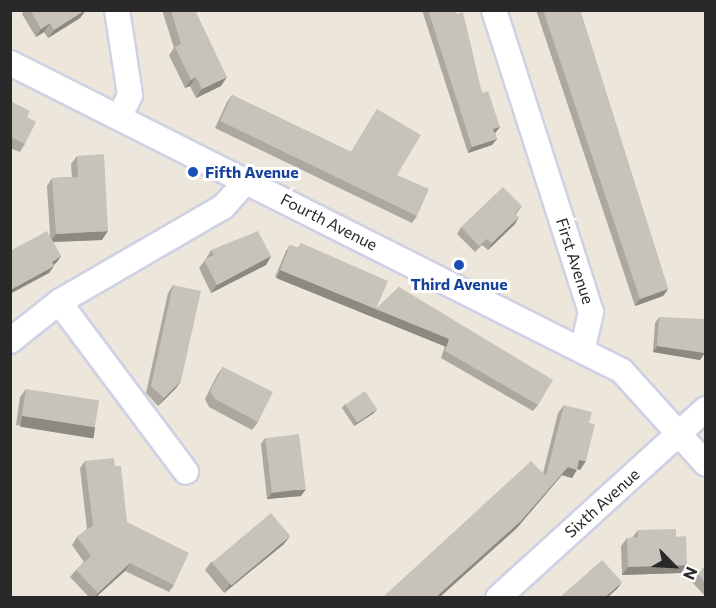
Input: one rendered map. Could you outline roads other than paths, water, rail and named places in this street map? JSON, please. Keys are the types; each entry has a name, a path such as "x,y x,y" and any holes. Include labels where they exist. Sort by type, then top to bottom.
{"street":[{"path":"117,10 130,95 119,118"},
{"name":"First Avenue","path":"495,10 591,312 582,350"},
{"name":"Fourth Avenue","path":"10,63 582,350"},
{"path":"10,341 59,302 223,207 247,180"},
{"path":"59,302 186,472"},
{"path":"582,350 621,371 705,464"},
{"name":"Sixth Avenue","path":"498,597 705,409"}],"place":[{"name":"Fifth Avenue","path":"193,172"},
{"name":"Third Avenue","path":"459,265"}]}
